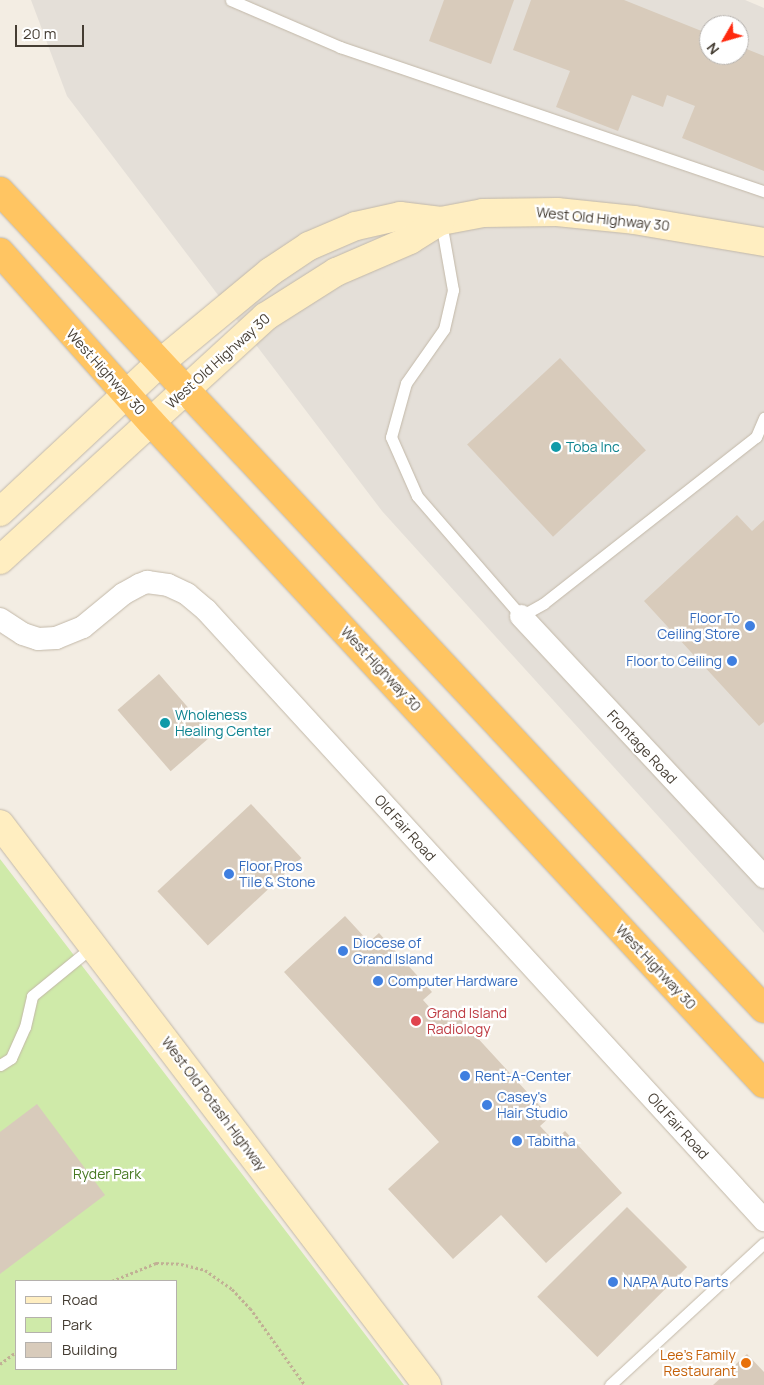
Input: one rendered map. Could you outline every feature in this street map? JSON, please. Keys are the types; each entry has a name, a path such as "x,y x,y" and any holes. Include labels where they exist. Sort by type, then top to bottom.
{"highway":[{"path":"0,191 764,1009"},
{"name":"West Highway 30","path":"0,252 151,422 764,1084"}],"street":[{"name":"West Old Highway 30","path":"0,512 160,363 270,272 309,246 356,226 386,218 408,216 441,221 483,213 557,212 634,220 764,242"},
{"name":"West Old Highway 30","path":"0,560 286,302 336,272 400,245 441,221"},
{"name":"Old Fair Road","path":"0,618 23,634 38,639 56,638 83,627 123,594 147,582 168,584 187,594 206,610 764,1220"},
{"name":"Frontage Road","path":"521,616 764,877"},
{"name":"West Old Potash Highway","path":"0,824 427,1385"}],"lane":[{"path":"231,0 340,47 678,164 764,191"},
{"path":"441,221 453,290 444,329 406,383 391,438 417,496 521,616 544,603 756,437 764,418"},
{"path":"0,1065 11,1058 25,1027 32,996 94,946"},
{"path":"610,1385 764,1243"}],"path":[{"path":"114,1280 156,1263 181,1264 205,1270 232,1289 250,1308 305,1385"},
{"path":"0,1364 15,1353"}],"shaded area":[{"path":"31,0 745,0 764,8 764,933 382,511 67,96"}],"green space":[{"name":"Ryder Park","path":"0,859 404,1385 0,1385"}],"building":[{"path":"444,0 514,0 491,64 429,41"},
{"path":"531,0 624,0 699,30 699,65 749,65 749,50 764,56 764,171 682,138 695,106 667,95 663,107 632,95 618,131 556,107 570,71 513,50"},
{"name":"Toba Inc","path":"560,358 646,450 553,537 467,445"},
{"name":"Floor to Ceiling","path":"737,515 752,531 764,520 764,722 759,726 644,601"},
{"name":"Wholeness Healing Center","path":"159,674 212,735 171,771 117,710"},
{"name":"Floor Pros Tile & Stone","path":"251,804 301,858 208,945 157,891"},
{"path":"345,916 369,942 379,933 432,992 423,1000 440,1019 451,1009 550,1117 540,1126 554,1141 565,1131 622,1193 546,1263 501,1215 453,1259 388,1189 439,1142 284,972"},
{"path":"37,1104 105,1195 0,1274 0,1132"},
{"name":"NAPA Auto Parts","path":"627,1207 687,1267 597,1357 537,1297"},
{"name":"Lee's Family Restaurant","path":"747,1354 764,1372 764,1385 713,1385"}],"place":[{"name":"Toba Inc","path":"556,447"},
{"name":"Floor To Ceiling Store","path":"750,626"},
{"name":"Floor to Ceiling","path":"732,661"},
{"name":"Wholeness Healing Center","path":"165,723"},
{"name":"Floor Pros Tile & Stone","path":"229,874"},
{"name":"Diocese of Grand Island","path":"343,951"},
{"name":"Computer Hardware","path":"378,981"},
{"name":"Grand Island Radiology","path":"416,1021"},
{"name":"Rent-A-Center","path":"465,1076"},
{"name":"Casey's Hair Studio","path":"487,1105"},
{"name":"Tabitha","path":"517,1141"},
{"name":"NAPA Auto Parts","path":"613,1282"},
{"name":"Lee's Family Restaurant","path":"746,1363"}]}
